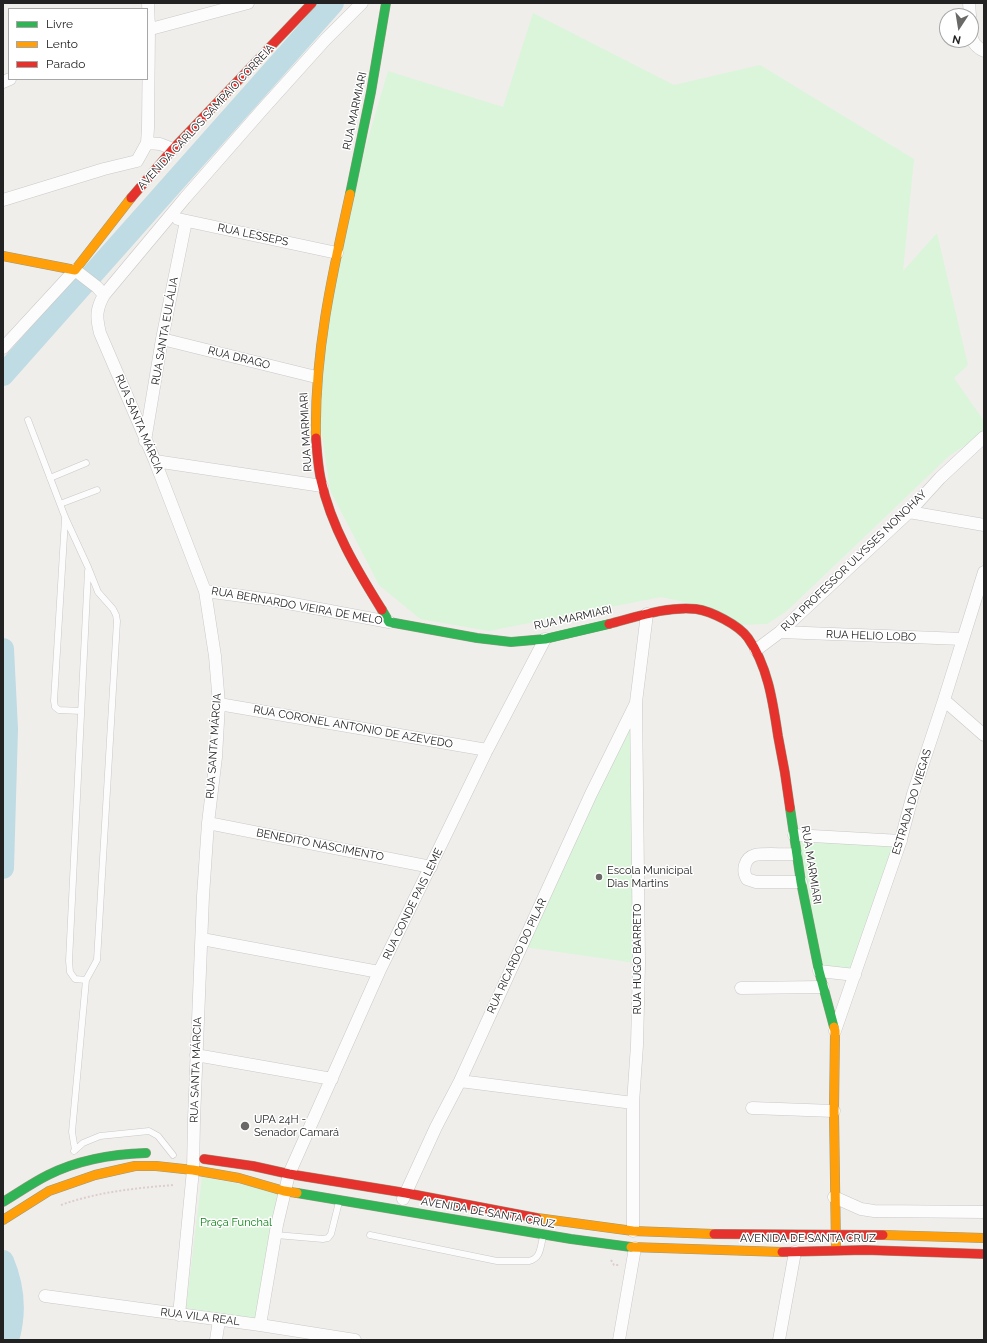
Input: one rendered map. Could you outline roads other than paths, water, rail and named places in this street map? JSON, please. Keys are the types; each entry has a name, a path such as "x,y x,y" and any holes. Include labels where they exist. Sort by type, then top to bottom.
{"street":[{"path":"144,182 138,172 137,161 147,144 148,3"},
{"path":"148,29 248,3"},
{"name":"AVENIDA CARLOS SAMPAIO CORREIA","path":"77,272 144,182 173,149 312,3"},
{"path":"3,256 77,272 101,291 169,217 272,98 325,40 362,3"},
{"name":"RUA MARMIARI","path":"386,3 373,91 320,337 314,413 318,463 322,486 330,511 369,590 389,622 511,642 545,639 647,614 673,609 682,609 709,612 723,618 747,636 756,650 767,678 774,710 801,882 819,971 835,1031 834,1197 836,1251"},
{"path":"147,144 160,144 173,149"},
{"path":"3,200 104,169 137,161"},
{"name":"RUA LESSEPS","path":"169,217 337,253"},
{"name":"RUA SANTA EULÁLIA","path":"145,441 162,339 186,221"},
{"path":"3,348 77,272"},
{"name":"RUA SANTA MÁRCIA","path":"101,291 97,314 100,333 145,441 155,461 205,590 216,656 219,704 216,757 208,823 203,896 196,1055 183,1156"},
{"name":"RUA DRAGO","path":"162,339 316,377"},
{"name":"RUA PROFESSOR ULYSSES NONOHAY","path":"756,650 780,632 909,512 940,478 984,437"},
{"path":"155,461 322,486"},
{"path":"909,512 984,525"},
{"name":"ESTRADA DO VIEGAS","path":"835,1031 901,841 913,794 984,572"},
{"name":"RUA BERNARDO VIEIRA DE MELO","path":"205,590 272,600 389,622"},
{"name":"RUA HUGO BARRETO","path":"633,1231 633,1103 637,1045 639,963 636,702 647,614"},
{"name":"RUA HELIO LOBO","path":"780,632 963,639"},
{"name":"RUA CONDE PAIS LEME","path":"289,1174 380,972 487,750 545,639"},
{"path":"944,700 984,735"},
{"name":"RUA RICARDO DO PILAR","path":"398,1210 436,1127 460,1081 588,801 636,702"},
{"name":"RUA CORONEL ANTONIO DE AZEVEDO","path":"219,704 487,750"},
{"name":"BENEDITO NASCIMENTO","path":"208,823 431,867"},
{"path":"794,836 901,841"},
{"path":"796,854 755,855 747,861 744,875 746,879 756,882 801,882"},
{"path":"202,939 380,972"},
{"path":"819,971 855,975"},
{"path":"741,988 823,986"},
{"path":"196,1055 332,1079"},
{"path":"460,1081 633,1103"},
{"path":"752,1108 834,1111"},
{"name":"AVENIDA DE SANTA CRUZ","path":"3,1202 48,1175 71,1158 93,1160 132,1153 183,1156 253,1166 289,1174 406,1193 550,1221 633,1231 736,1235 876,1235 984,1238"},
{"path":"179,1315 193,1170 183,1156"},
{"name":"AVENIDA DE SANTA CRUZ","path":"4,1219 49,1191 96,1175 135,1166 169,1167 239,1178 284,1191 635,1248 795,1252 836,1251 984,1254"},
{"path":"260,1325 284,1191 289,1174"},
{"path":"834,1197 861,1209 984,1212"},
{"path":"619,1340 635,1248"},
{"path":"779,1340 795,1252"},
{"name":"RUA VILA REAL","path":"45,1296 260,1325 355,1340"},
{"path":"216,1340 219,1320"}],"lane":[{"path":"28,420 65,517 98,592 113,609 117,621 97,960 86,980 71,1158"},
{"path":"50,478 86,463"},
{"path":"60,504 97,490"},
{"path":"65,517 54,701 55,707 59,710 81,711"},
{"path":"86,980 75,979 70,972 69,961 88,567"},
{"path":"71,1158 83,1143 100,1136 149,1131 158,1136 183,1156"},
{"path":"276,1235 323,1239 328,1238 331,1234 340,1200"},
{"path":"370,1235 497,1261 529,1262 538,1257 544,1234"}],"waterway":[{"path":"3,375 333,3"},
{"path":"3,649 7,729 3,868"},
{"path":"3,1261 10,1281 13,1300 11,1330 8,1340"}],"place":[{"name":"Escola Municipal Dias Martins","path":"599,877"},
{"name":"UPA 24H - Senador Camará","path":"245,1126"}],"park label":[{"name":"Praça Funchal","path":"236,1223"}]}
